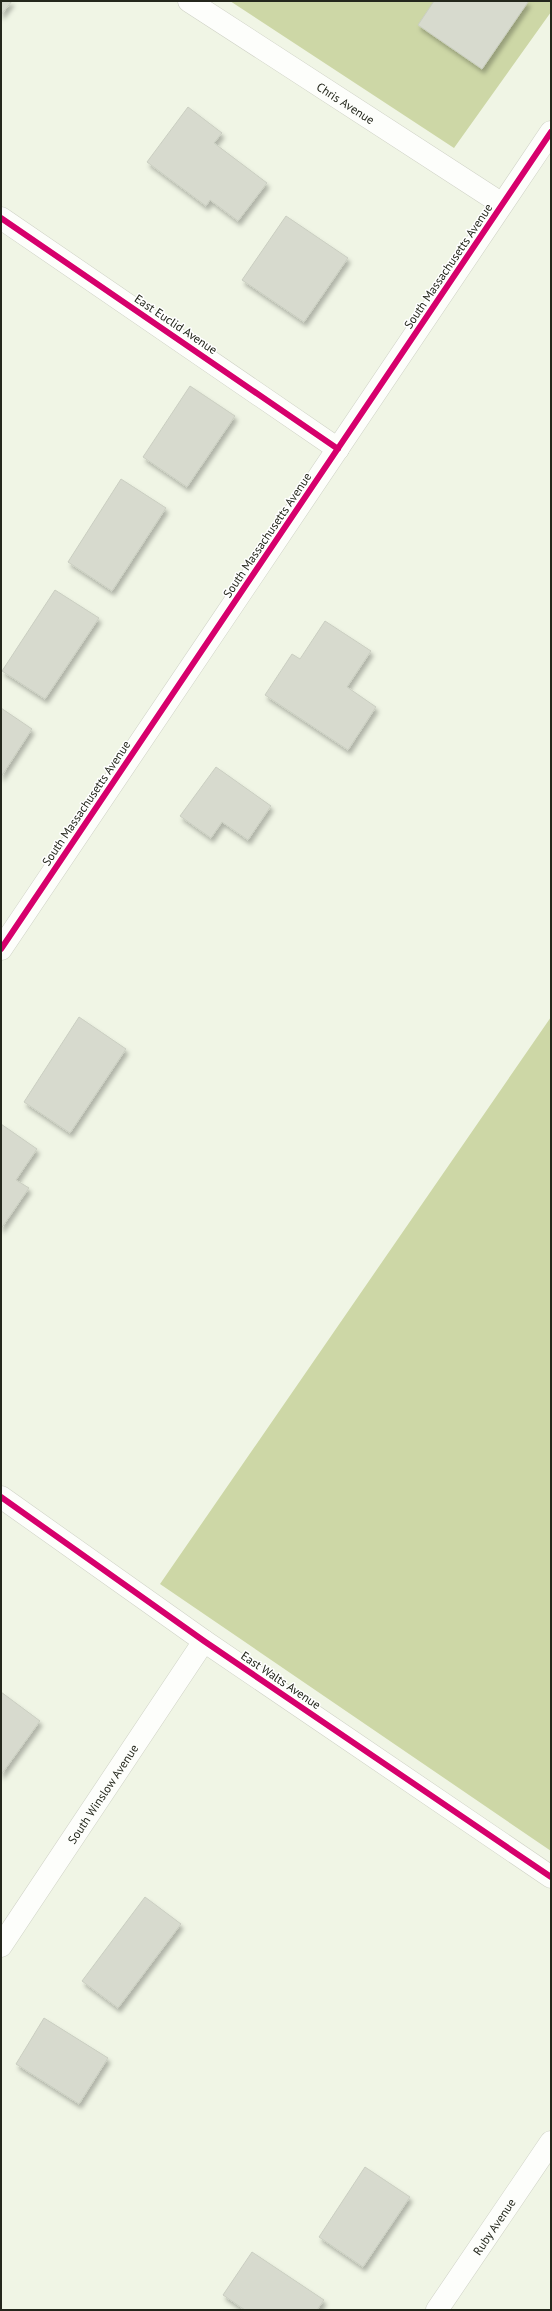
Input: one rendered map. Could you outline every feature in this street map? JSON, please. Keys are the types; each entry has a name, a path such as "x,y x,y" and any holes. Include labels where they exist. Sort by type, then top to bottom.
{"street":[{"name":"Chris Avenue","path":"190,1 502,204"},
{"name":"South Massachusetts Avenue","path":"1,949 551,132"},
{"name":"East Euclid Avenue","path":"1,218 338,448"},
{"name":"East Walts Avenue","path":"1,1497 204,1641 551,1877"},
{"name":"South Winslow Avenue","path":"1,1946 204,1641"},
{"name":"Ruby Avenue","path":"437,2310 551,2142"}],"green space":[{"path":"230,1 551,1 551,12 454,148"},
{"path":"551,1017 551,1851 160,1584"}],"building":[{"path":"1,1 12,1 1,15"},
{"path":"434,1 528,2 482,69 418,25"},
{"path":"188,107 222,133 214,143 267,183 238,221 210,200 206,206 147,162"},
{"path":"286,216 348,258 304,322 242,280"},
{"path":"190,386 235,416 187,487 143,457"},
{"path":"121,479 166,508 112,591 68,562"},
{"path":"55,590 99,618 45,699 2,671"},
{"path":"325,621 371,651 347,687 376,707 348,750 265,695 292,654 300,659"},
{"path":"1,708 32,729 1,777"},
{"path":"216,767 271,806 248,840 222,822 211,838 180,816"},
{"path":"79,1017 126,1049 70,1133 24,1102"},
{"path":"1,1124 37,1149 16,1180 29,1188 1,1229"},
{"path":"1,1692 40,1721 1,1775"},
{"path":"145,1897 181,1924 118,2008 82,1981"},
{"path":"44,2018 108,2058 79,2104 16,2064"},
{"path":"365,2167 410,2197 363,2267 319,2237"},
{"path":"252,2252 324,2300 317,2310 245,2310 223,2295"}],"cycle path":[{"path":"1,949 551,132"},
{"path":"1,218 338,449"},
{"path":"1,1497 204,1641 551,1877"}]}
